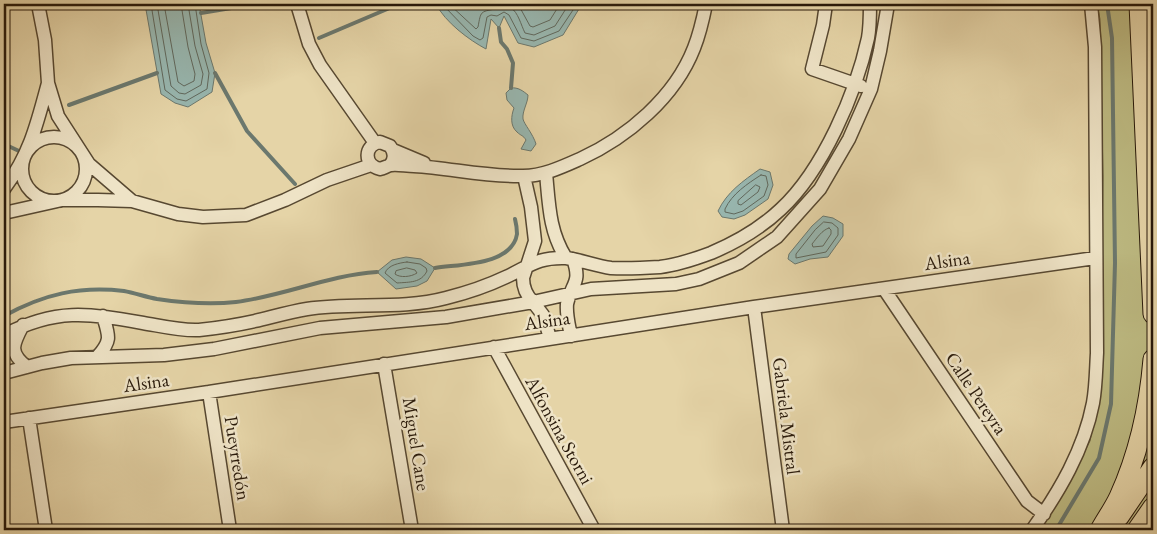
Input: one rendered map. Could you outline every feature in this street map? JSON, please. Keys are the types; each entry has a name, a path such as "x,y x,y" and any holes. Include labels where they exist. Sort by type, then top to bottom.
{"highway":[{"path":"1139,4 1153,314"},
{"path":"1119,497 1142,433 1150,393 1153,359"},
{"path":"1100,530 1153,440"},
{"path":"1110,530 1153,467"},
{"path":"1137,530 1153,507"},
{"path":"1142,530 1153,517"}],"street":[{"path":"38,4 45,40 48,83 58,116 89,164 132,201"},
{"path":"298,4 309,44 320,65 375,143"},
{"path":"434,167 393,150 386,143 375,143 368,150 368,161 371,165 380,169 390,165 434,167 508,176 546,173 598,151 619,137 664,97 681,74 694,49 702,27 706,4"},
{"path":"826,4 812,69 871,89"},
{"path":"4,335 23,325 51,317 85,314 198,330 252,322 306,309 425,303 476,290 539,260 553,258 570,259 610,268 661,267 706,255 732,244 760,227 783,208 807,179 840,120 854,84 868,37 870,4"},
{"path":"4,373 71,358 98,356 142,357 174,354 320,328 446,317 533,302 591,289 676,284 699,279 739,263 777,237 820,189 849,139 871,89 888,4"},
{"path":"1032,530 1064,480 1084,438 1093,402 1097,353 1095,47 1091,4"},
{"path":"48,83 35,131 22,166 27,186 42,199 52,201 132,201 178,214 226,217 246,215 285,200 327,180 371,165"},
{"path":"4,189 31,147 40,140 50,137 61,138 71,142 79,149 85,163 84,179 72,195 62,200 4,213"},
{"path":"390,165 394,158 393,150"},
{"path":"546,173 549,212 554,237 570,259 577,277 575,286 570,294 567,310 571,336"},
{"path":"524,176 531,207 535,241 523,284 526,292 543,315 550,338"},
{"name":"Alsina","path":"4,422 754,307 1095,258"},
{"name":"Calle Pereyra","path":"884,289 1027,501 1044,514"},
{"name":"Gabriela Mistral","path":"754,307 783,530"},
{"path":"98,356 107,346 108,334 103,316"},
{"path":"23,325 13,346 14,354 27,367"},
{"name":"Alfonsina Storni","path":"494,347 594,530"},
{"name":"Miguel Cane","path":"384,364 412,530"},
{"name":"Pueyrredón","path":"209,392 230,530"},
{"path":"29,418 46,530"}],"shaded area":[{"path":"1097,4 1153,4 1153,530 1039,530 1063,494 1090,441 1100,381 1103,177 1100,19"}],"water":[{"path":"145,4 199,4 206,43 215,73 212,92 188,107 175,103 161,94"},
{"path":"436,4 582,4 563,35 534,47 518,43 504,16 499,28 491,19 486,49 458,30 445,17"},
{"path":"511,88 518,89 528,95 523,119 536,144 531,151 521,149 526,140 515,130 512,124 514,108 507,100 506,93"},
{"path":"760,169 770,172 773,185 768,199 745,215 734,219 722,217 718,211 726,198"},
{"path":"823,216 833,218 843,224 843,236 828,257 810,259 795,264 788,259 789,254 812,226"},
{"path":"406,257 421,259 435,268 427,281 417,286 396,289 377,272 392,260"}],"waterway":[{"path":"201,13 256,4"},
{"path":"319,38 399,4"},
{"path":"1056,530 1099,458 1111,404 1115,263 1112,38 1107,4"},
{"path":"499,28 501,42 507,49 513,63 511,88"},
{"path":"69,105 157,73"},
{"path":"215,73 247,131 295,184"},
{"path":"4,144 19,151"},
{"path":"435,268 483,262 505,252 513,244 517,234 515,219"},
{"path":"4,316 33,302 62,293 77,291 124,291 177,302 226,303 272,295 341,277 377,272"}]}
